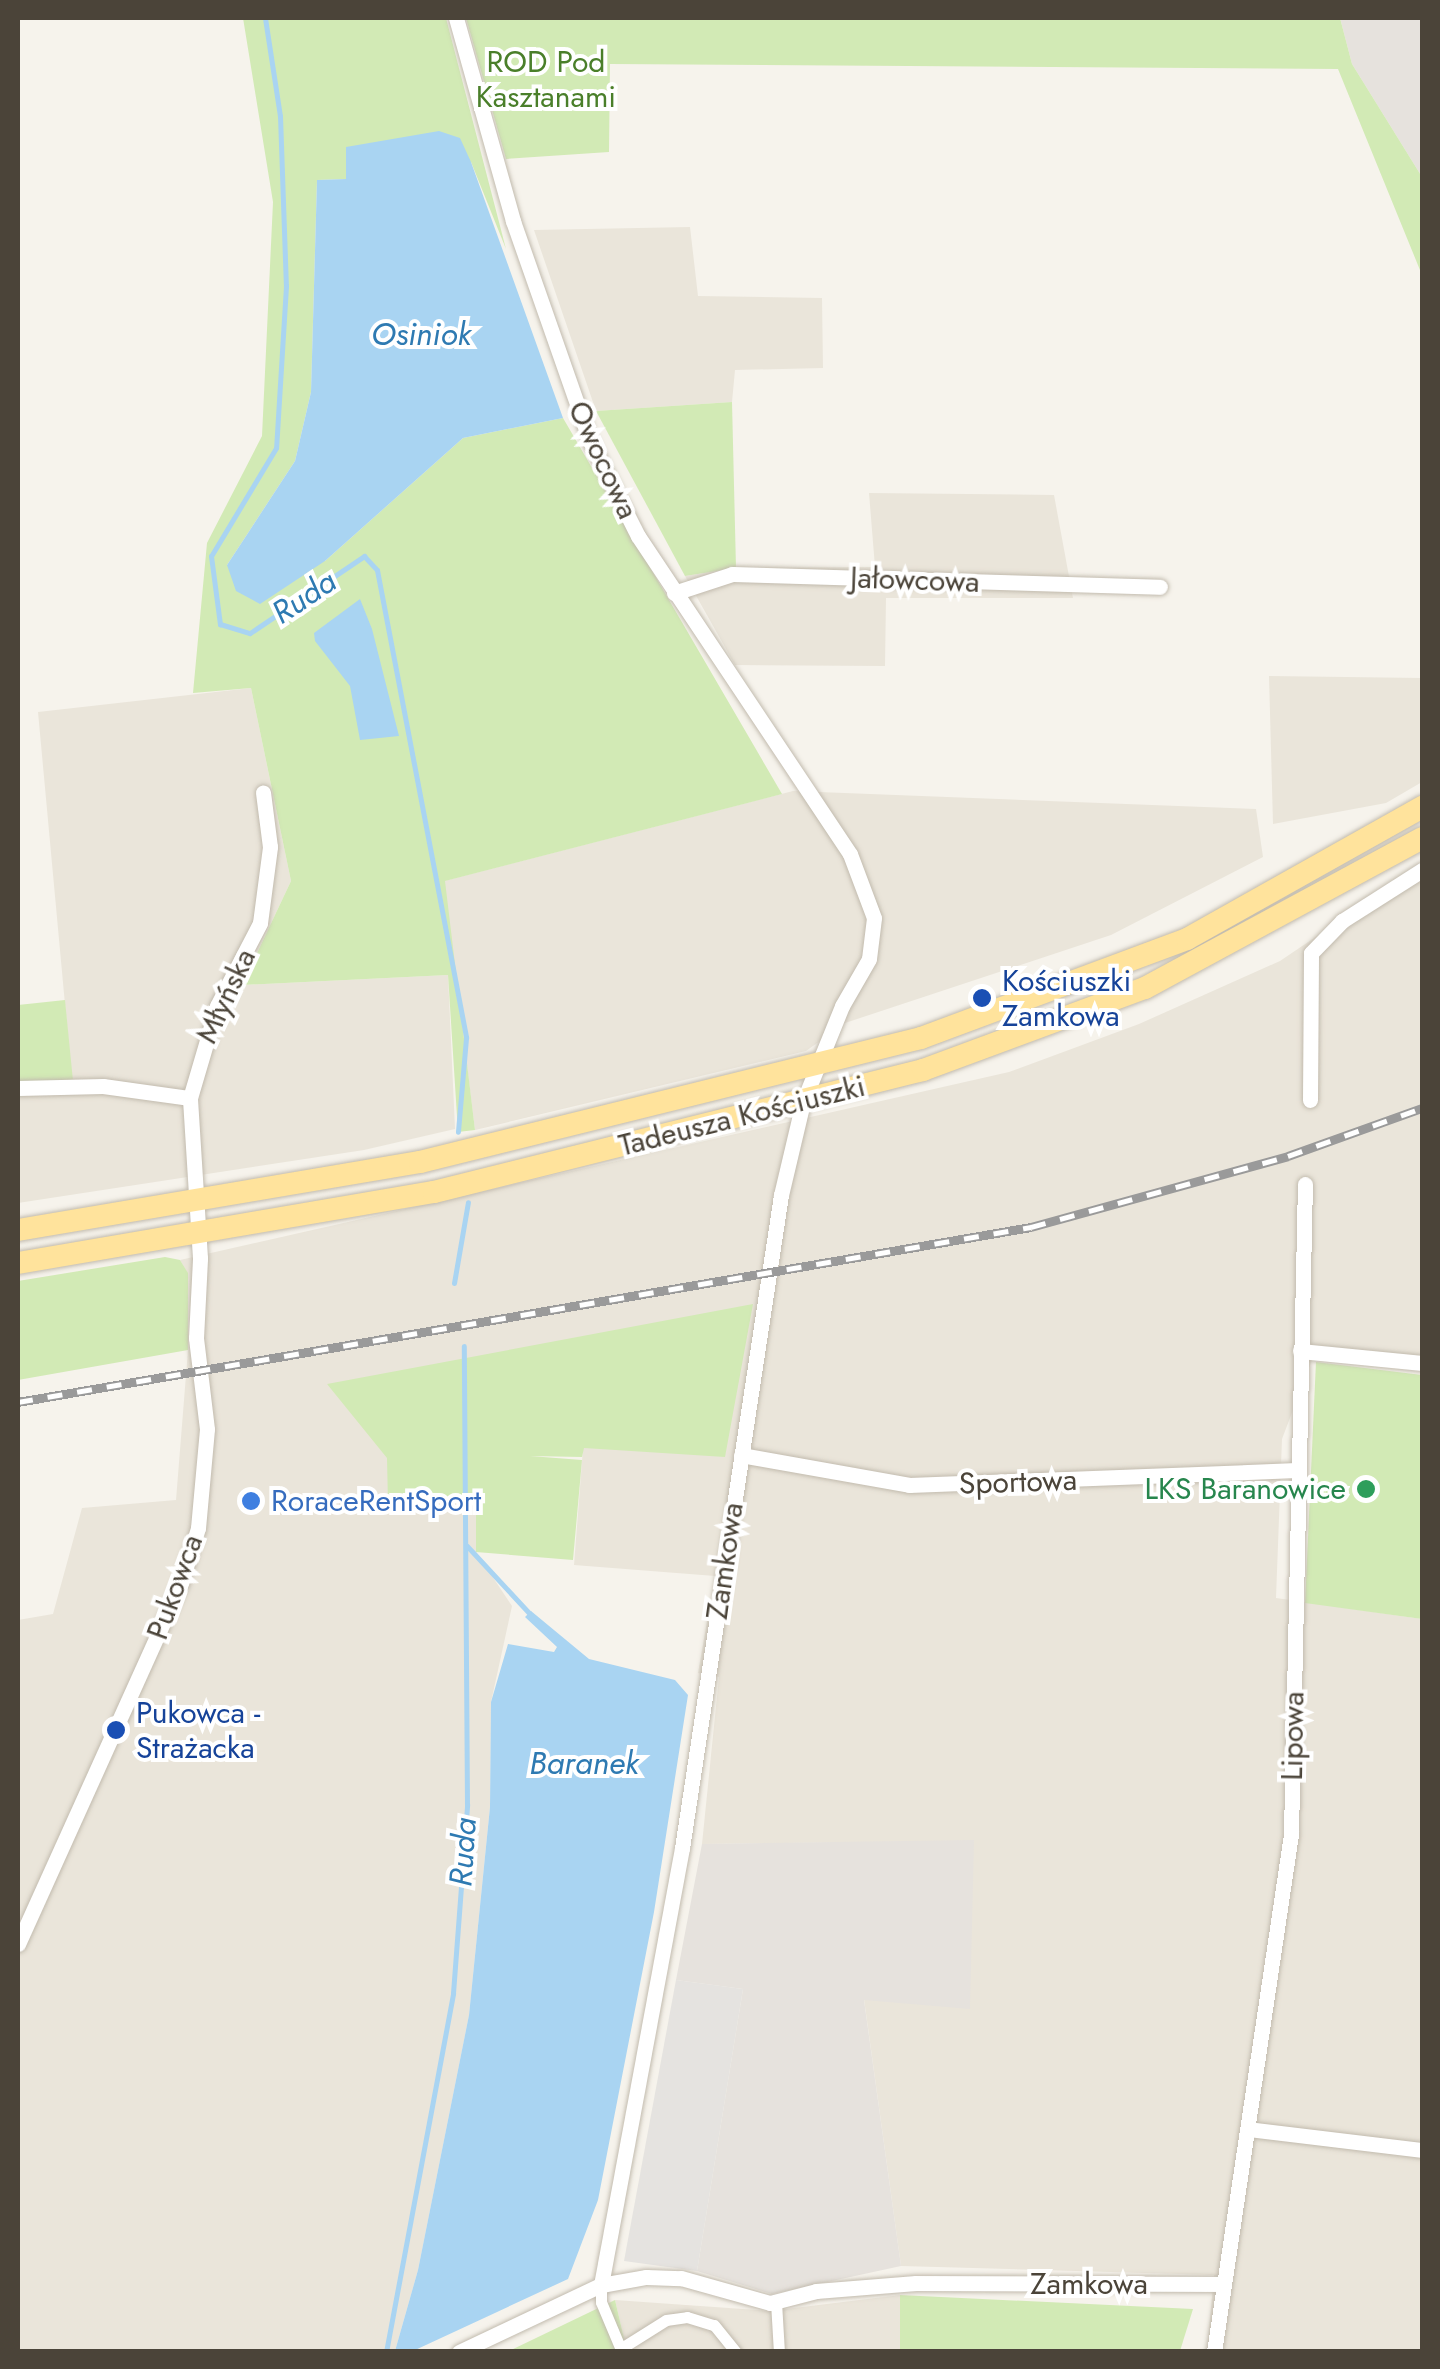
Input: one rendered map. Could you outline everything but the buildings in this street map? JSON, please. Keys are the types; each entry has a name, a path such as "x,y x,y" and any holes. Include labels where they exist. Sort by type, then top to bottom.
{"main road":[{"name":"Tadeusza Kościuszki","path":"18,1230 420,1162 819,1064 985,1017 1186,939 1422,807"},
{"name":"Tadeusza Kościuszki","path":"18,1263 434,1192 804,1102 941,1064 1109,1003 1224,950 1422,838"}],"street":[{"name":"Owocowa","path":"456,18 513,221 583,424 674,593 850,854"},
{"name":"Jałowcowa","path":"674,593 732,574 1160,587"},
{"name":"Młyńska","path":"194,1202 190,1098 217,1006 260,923 270,847 262,792"},
{"name":"Zamkowa","path":"601,2284 682,1848 781,1194 804,1102 875,938 870,898 850,854"},
{"path":"1310,1100 1311,952 1330,930 1422,870"},
{"path":"18,1088 103,1086 190,1098"},
{"name":"Lipowa","path":"1214,2352 1291,1834 1306,1184"},
{"name":"Pukowca","path":"18,1944 22,1927 180,1583 198,1528 206,1429 196,1338 198,1234 194,1202"},
{"path":"1300,1351 1422,1363"},
{"name":"Sportowa","path":"741,1455 910,1485 1298,1470"},
{"path":"1248,2128 1422,2150"},
{"name":"Zamkowa","path":"459,2352 601,2284 681,2278 776,2302 816,2291 916,2283 1224,2284"},
{"path":"601,2284 601,2302 621,2350 666,2320 687,2318 714,2325 736,2352"},
{"path":"776,2302 779,2352"}],"shaded area":[{"path":"1340,18 1422,18 1422,177 1352,64"},
{"path":"690,227 698,296 822,298 823,368 735,370 732,402 596,411 534,230"},
{"path":"869,493 1054,495 1073,598 886,598 885,666 735,665 685,576 736,568 875,567"},
{"path":"1269,676 1422,678 1422,782 1386,803 1273,824"},
{"path":"251,688 291,881 242,985 448,975 455,1129 364,1150 18,1203 18,1090 72,1080 38,712"},
{"path":"793,791 1256,809 1263,857 1111,935 845,1023 806,1051 475,1130 444,881"},
{"path":"1422,865 1422,1368 1315,1352 1282,1439 1276,1598 1422,1619 1422,2351 1207,2351 1214,2275 901,2266 864,1999 974,1841 702,1844 719,1677 698,1673 715,1576 574,1565 583,1448 327,1384 477,1497 476,1552 512,1606 491,1702 490,1807 469,2015 418,2270 395,2351 18,2352 18,1620 53,1614 82,1508 176,1500 188,1350 188,1274 180,1260 1009,1072 1139,1024 1280,961"},
{"path":"974,1840 970,2009 864,2000 901,2266 772,2294 697,2271 743,1989 676,1980 702,1844"},
{"path":"676,1980 743,1989 697,2271 624,2261"},
{"path":"900,2295 900,2351 627,2351 615,2300 770,2311"}],"green space":[{"path":"243,18 446,18 506,249 471,162 346,148 347,179 317,180 311,392 295,461 227,565 325,561 463,438 563,418 782,794 445,881 475,1130 458,1132 448,975 242,985 291,881 251,688 193,693 207,543 262,436 273,202"},
{"name":"ROD Pod Kasztanami","path":"466,18 1340,18 1352,64 1422,177 1422,275 1338,69 610,64 609,152 506,159"},
{"path":"732,402 736,568 685,576 596,411"},
{"path":"65,1000 73,1081 18,1090 18,1005"},
{"path":"165,1257 180,1260 188,1273 188,1350 18,1380 18,1281"},
{"path":"753,1304 725,1457 584,1448 582,1457 530,1456 582,1460 573,1560 476,1552 476,1498 388,1504 387,1458 327,1384"},
{"name":"LKS Baranowice","path":"1316,1362 1422,1375 1422,1619 1305,1603"},
{"path":"900,2295 1193,2309 1180,2351 900,2352"},
{"path":"615,2300 627,2351 507,2352"}],"water":[{"name":"Osiniok","path":"439,131 460,138 471,162 563,418 463,438 325,561 260,604 236,591 227,565 295,461 311,392 317,180 346,179 346,147"},
{"path":"360,599 372,629 399,736 360,740 350,686 315,641 314,633"},
{"name":"Baranek","path":"531,1611 589,1659 675,1680 688,1695 654,1912 598,2200 568,2279 413,2351 395,2351 418,2270 469,2015 490,1807 491,1702 508,1644 554,1652 557,1647 525,1617"}],"waterway":[{"name":"Ruda","path":"265,18 280,116 286,286 276,448 211,556 220,624 250,633 364,556 377,570 466,1038 458,1132"},
{"name":"Ruda","path":"454,1283 468,1202"},
{"name":"Ruda","path":"386,2352 453,1993 467,1805 464,1346"},
{"path":"467,1546 529,1613"}],"railway":[{"path":"18,1402 1031,1227 1288,1156 1422,1108"}],"place":[{"name":"Kościuszki Zamkowa","path":"982,998"},
{"name":"LKS Baranowice","path":"1366,1489"},
{"name":"RoraceRentSport","path":"251,1501"},
{"name":"Pukowca - Strażacka","path":"116,1730"}]}
